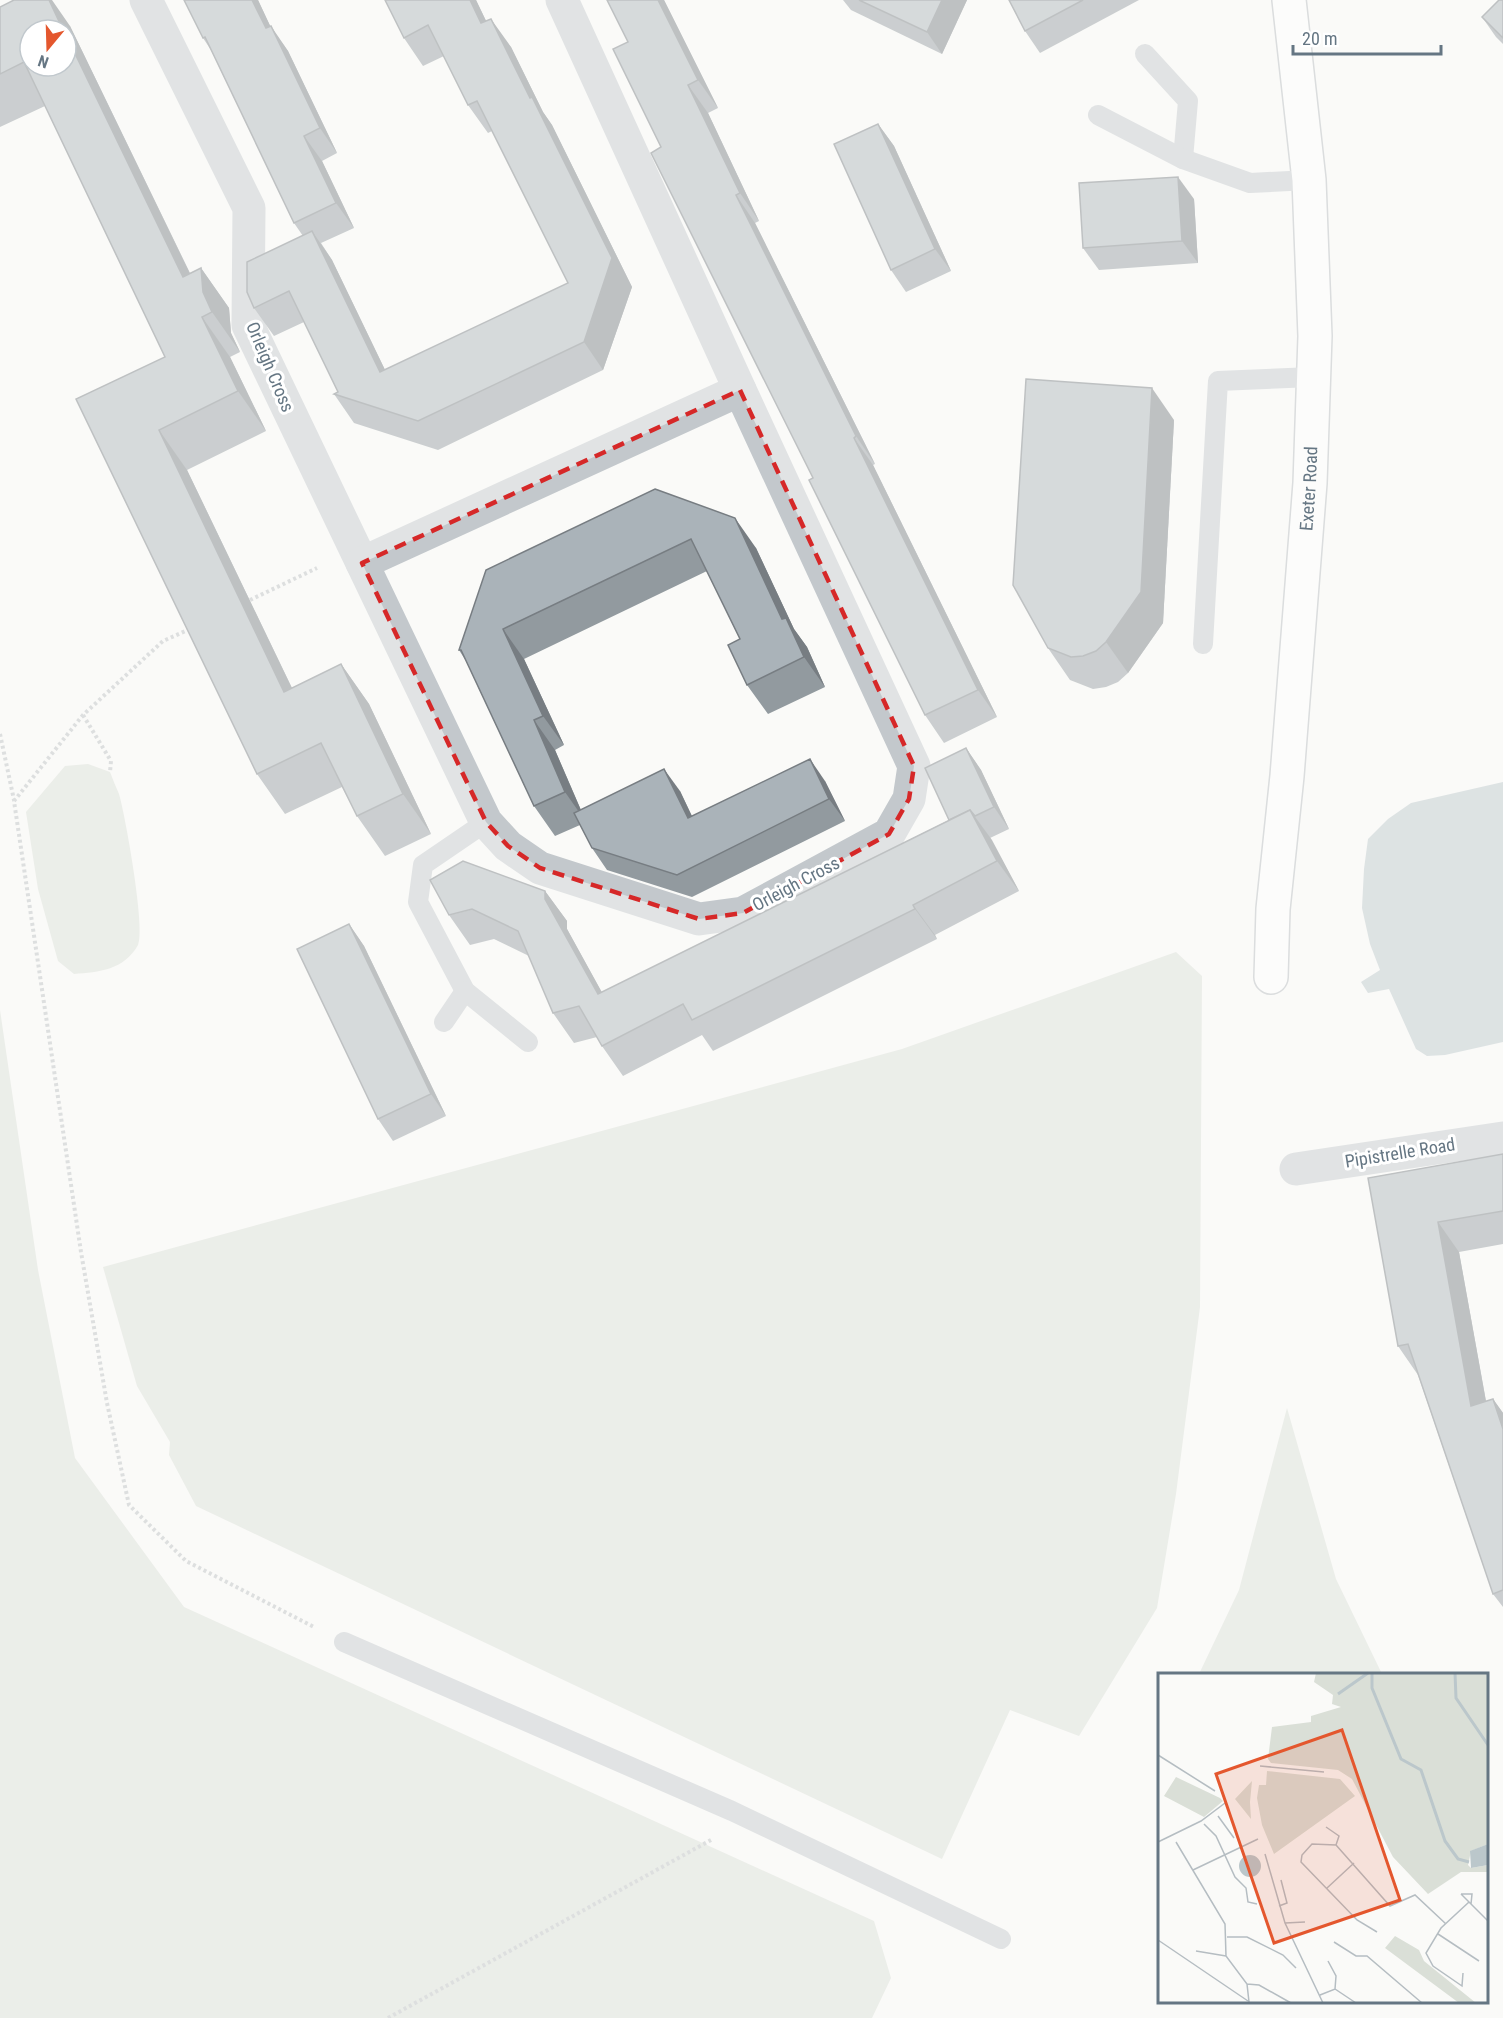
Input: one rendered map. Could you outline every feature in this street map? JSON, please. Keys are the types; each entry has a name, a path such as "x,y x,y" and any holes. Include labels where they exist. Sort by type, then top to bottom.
{"main road":[{"name":"Exeter Road","path":"1270,977 1273,909 1287,776 1310,483 1315,336 1309,180 1289,0"}],"street":[{"name":"Orleigh Cross","path":"146,0 249,208 248,325 486,822 508,846 540,868 699,919 743,913 889,834 909,799 914,766 562,0"},
{"path":"358,556 740,390"},
{"name":"Pipistrelle Road","path":"1296,1169 1503,1138"}],"lane":[{"path":"1145,54 1188,101 1184,159"},
{"path":"1098,115 1184,159 1250,183 1309,180"},
{"path":"1203,644 1218,381 1313,377"},
{"path":"486,822 423,865 418,902 465,991 528,1042"},
{"path":"444,1022 465,991"},
{"path":"344,1642 732,1811 1001,1939"}],"path":[{"path":"250,600 358,556"},
{"path":"14,801 83,715 162,641 195,627"},
{"path":"83,715 111,761 110,772"},
{"path":"0,734 14,801 81,1252 107,1402 129,1505 186,1561 344,1642"},
{"path":"388,2018 710,1841 732,1811"}],"highlighted area":[{"path":"740,390 914,766 909,799 889,834 743,913 699,919 540,868 508,846 486,822 362,563"}],"shaded area":[{"path":"88,764 110,772 119,794 134,871 140,935 138,945 126,960 118,965 102,971 74,974 58,961 38,889 26,812 65,766"},
{"path":"1503,782 1503,1042 1445,1055 1427,1056 1416,1049 1389,989 1368,993 1361,982 1380,970 1370,944 1362,908 1368,839 1388,819 1411,803"},
{"path":"1176,952 1202,976 1200,1307 1176,1494 1157,1608 1079,1736 1010,1710 942,1859 196,1506 169,1455 170,1442 137,1386 103,1267 902,1049"},
{"path":"0,1010 38,1270 75,1458 184,1607 874,1921 891,1978 872,2018 0,2018"},
{"path":"1287,1408 1336,1579 1382,1673 1199,1673 1239,1590"}],"building":[{"path":"14,0 49,0 57,18 18,18 18,65 0,74 0,7"},
{"path":"184,0 252,0 266,28 271,26 320,128 304,136 336,203 294,223 205,37 203,38"},
{"path":"385,0 470,0 481,23 491,19 612,258 584,342 418,421 334,394 338,392 289,291 254,308 247,292 247,262 312,231 380,372 568,283 477,101 468,105 428,25 404,38"},
{"path":"607,0 658,0 698,80 688,85 740,193 736,195 856,436 854,438 978,690 925,715 809,480 813,478 651,153 661,147 613,49 628,42"},
{"path":"859,0 942,0 927,32"},
{"path":"1009,0 1083,0 1025,31"},
{"path":"1499,0 1503,0 1503,38 1482,17"},
{"path":"78,60 183,277 201,268 203,292 212,312 202,317 238,391 159,430 284,692 341,664 403,794 357,816 321,743 257,774 76,399 165,357 32,78 78,78"},
{"path":"878,124 935,249 891,270 834,144"},
{"path":"1178,177 1182,241 1083,248 1079,183"},
{"path":"1026,379 1152,388 1141,592 1106,642 1096,651 1083,656 1071,657 1048,648 1013,585"},
{"path":"655,489 735,518 782,619 786,618 804,657 747,685 728,645 740,639 691,539 503,629 543,716 534,720 565,792 534,806 461,650 459,650 486,570"},
{"path":"966,748 994,807 975,816 970,810 949,820 925,768"},
{"path":"810,759 829,799 677,875 592,848 574,813 664,769 688,818"},
{"path":"970,810 997,861 913,905 915,909 692,1020 683,1004 602,1046 579,1006 553,1013 518,931 472,909 449,915 430,880 463,861 545,891 545,899 598,994"},
{"path":"349,924 431,1094 378,1119 297,949"},
{"path":"1503,1154 1503,1211 1438,1222 1471,1406 1493,1399 1503,1429 1503,1590 1493,1594 1408,1344 1398,1346 1368,1178"}]}
